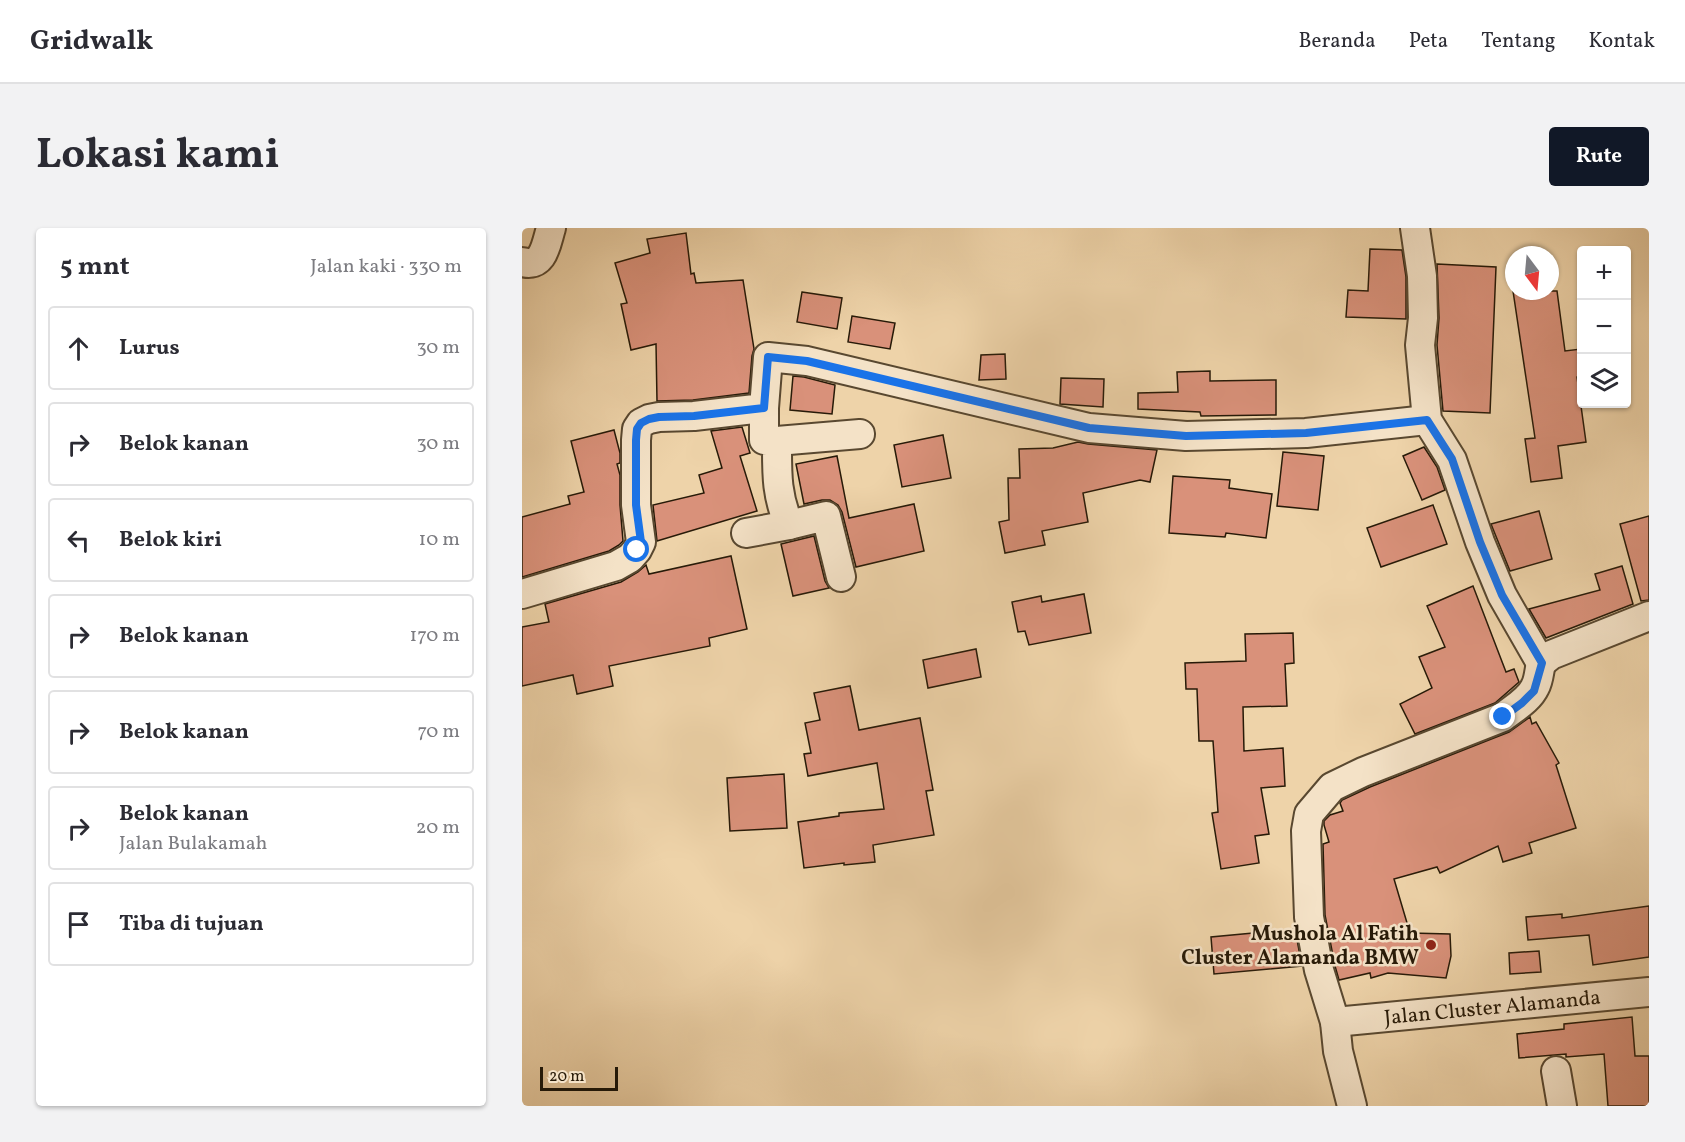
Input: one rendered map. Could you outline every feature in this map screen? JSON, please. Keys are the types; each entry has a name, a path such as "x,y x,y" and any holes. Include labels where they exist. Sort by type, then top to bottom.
{"street":[{"path":"522,262 534,263 543,255 551,228"},
{"path":"1415,228 1422,276 1423,318 1420,345 1427,420 1452,459 1480,542 1502,595 1542,663"},
{"path":"860,434 777,441 764,440 768,357 807,361 1089,428 1186,436 1306,433 1427,420"},
{"path":"522,594 616,566 630,558 637,550 641,542 636,505 636,440 637,429 641,423 659,417 694,416 764,408"},
{"path":"777,441 778,489 789,525"},
{"path":"746,533 826,516 841,577"},
{"path":"1352,1106 1338,1052 1335,1022 1319,970 1309,917 1306,831 1309,814 1332,787 1363,772 1503,717 1534,691 1542,663 1551,655 1649,616"},
{"name":"Jalan Cluster Alamanda","path":"1335,1022 1649,992"},
{"path":"1556,1071 1562,1106"}],"building":[{"path":"686,233 691,274 694,273 696,283 743,280 754,349 749,393 693,400 657,401 656,344 631,350 621,304 627,303 615,263 650,253 647,239"},
{"path":"1370,249 1402,250 1406,277 1406,319 1346,317 1348,290 1368,291"},
{"path":"1437,264 1496,267 1490,413 1443,411 1437,345 1439,318"},
{"path":"802,292 842,298 837,329 797,322"},
{"path":"1514,300 1558,300 1565,351 1577,350 1577,408 1581,408 1586,442 1558,446 1562,478 1531,482 1525,439 1535,438"},
{"path":"852,316 895,323 890,349 848,342"},
{"path":"1005,354 1006,379 979,380 981,355"},
{"path":"1210,371 1210,381 1276,380 1276,415 1201,416 1200,412 1138,409 1138,393 1178,392 1177,372"},
{"path":"793,376 835,385 832,414 790,410"},
{"path":"1061,378 1104,379 1103,407 1060,404"},
{"path":"742,427 750,453 740,456 757,511 657,541 653,505 704,493 699,475 722,468 711,431"},
{"path":"614,430 620,453 620,463 617,464 620,475 623,541 609,551 522,577 522,517 570,504 568,496 584,492 571,441"},
{"path":"943,435 951,478 902,487 894,445"},
{"path":"1078,442 1157,450 1150,482 1140,480 1083,493 1088,522 1042,531 1045,545 1005,553 999,522 1009,520 1008,478 1020,478 1019,449 1053,448"},
{"path":"1424,447 1437,467 1445,490 1422,500 1403,456"},
{"path":"1283,452 1324,456 1318,510 1277,506"},
{"path":"837,456 849,518 914,504 924,551 856,567 842,512 838,505 830,500 804,504 796,464"},
{"path":"1173,476 1230,480 1229,488 1272,494 1266,538 1226,533 1225,537 1169,533"},
{"path":"1433,505 1447,544 1381,567 1367,528"},
{"path":"1539,511 1552,559 1510,571 1491,524"},
{"path":"1649,516 1649,600 1641,601 1620,524"},
{"path":"814,536 825,581 829,588 793,596 781,544"},
{"path":"731,556 747,629 709,638 710,646 609,666 613,686 577,694 573,675 522,686 522,627 549,622 545,604 621,582 646,565 649,574"},
{"path":"1622,566 1633,604 1546,638 1529,609 1600,590 1595,574"},
{"path":"1473,586 1506,672 1514,669 1519,682 1495,703 1415,734 1400,704 1432,688 1419,657 1445,647 1427,606"},
{"path":"1084,594 1091,633 1029,645 1025,631 1018,632 1012,602 1041,596 1042,602"},
{"path":"1293,633 1294,663 1285,664 1287,706 1243,707 1244,751 1283,748 1285,786 1261,788 1269,834 1255,836 1259,863 1221,869 1212,813 1218,812 1213,741 1199,741 1197,689 1186,689 1185,663 1246,661 1245,634"},
{"path":"976,649 981,677 928,688 923,660"},
{"path":"850,686 859,730 920,718 933,790 926,791 934,835 873,845 875,862 804,868 798,822 839,816 839,813 884,809 877,763 808,776 804,754 811,753 805,723 820,720 814,693"},
{"path":"1530,717 1532,724 1536,722 1559,763 1556,765 1576,828 1529,843 1532,853 1503,862 1498,846 1440,873 1437,867 1394,879 1410,933 1450,934 1451,956 1446,978 1388,973 1371,978 1370,973 1339,980 1325,915 1323,844 1329,842 1324,821 1330,815 1343,811 1340,803 1342,800 1509,732"},
{"path":"784,774 787,828 730,831 727,778"},
{"path":"1649,906 1649,957 1593,965 1589,935 1528,940 1526,917 1562,914 1562,918"},
{"path":"1295,929 1302,966 1214,974 1211,937"},
{"path":"1539,951 1541,972 1510,974 1509,953"},
{"path":"1632,1017 1635,1056 1649,1056 1649,1106 1608,1106 1604,1054 1519,1058 1517,1034 1564,1029 1564,1024"}],"place":[{"name":"Mushola Al Fatih Cluster Alamanda BMW","path":"1431,945"}],"route":[{"path":"637,550 641,542 636,505 635,450 637,429 641,423 659,417 694,416 764,408 768,357 807,361 1089,428 1186,436 1306,433 1427,420 1452,459 1480,542 1502,595 1542,663 1534,691 1503,717"}]}
